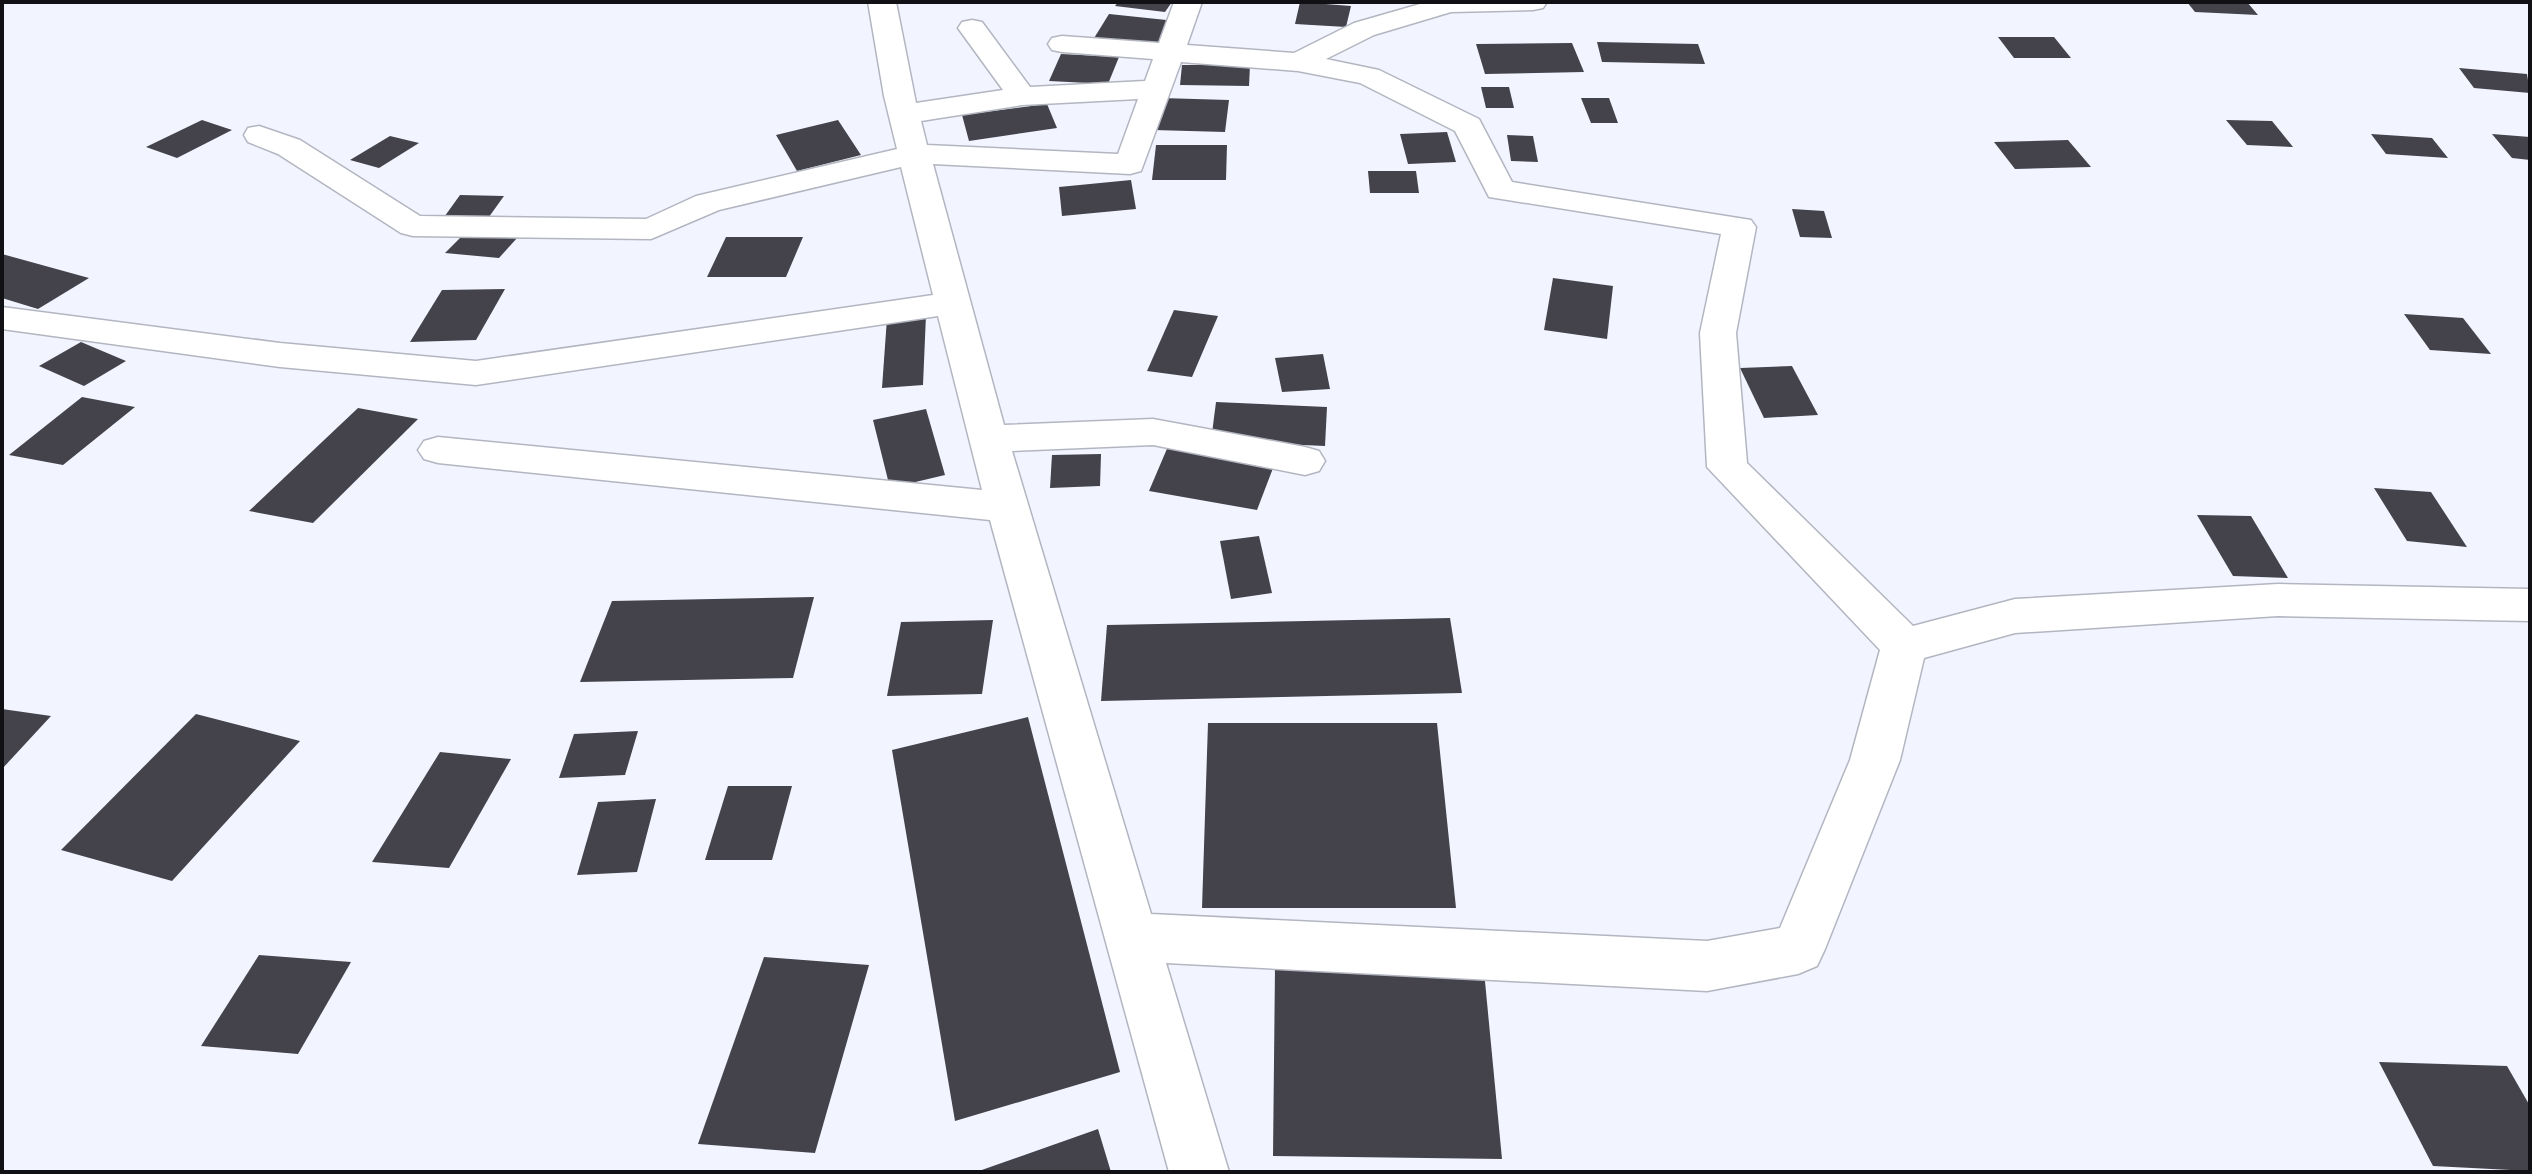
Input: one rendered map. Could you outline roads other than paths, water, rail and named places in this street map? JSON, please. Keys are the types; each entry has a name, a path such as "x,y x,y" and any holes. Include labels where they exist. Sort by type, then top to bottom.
{"street":[{"path":"882,2 906,121 988,439 1199,1172"},
{"path":"906,121 1130,164 1188,2"},
{"path":"1298,62 1364,29 1449,4 1533,2"},
{"path":"972,28 1022,96"},
{"path":"1062,44 1298,62 1369,76 1468,125 1500,190 1739,227 1718,333 1727,467 1904,646"},
{"path":"259,135 289,147 413,226 651,229 906,121 1022,96 1157,89"},
{"path":"10,327 476,373 953,303"},
{"path":"988,439 1153,432 1305,461"},
{"path":"438,450 1007,507"},
{"path":"1904,646 2015,616 2278,600 2530,605"},
{"path":"1131,937 1707,966 1798,949 1875,760 1904,646"}]}
